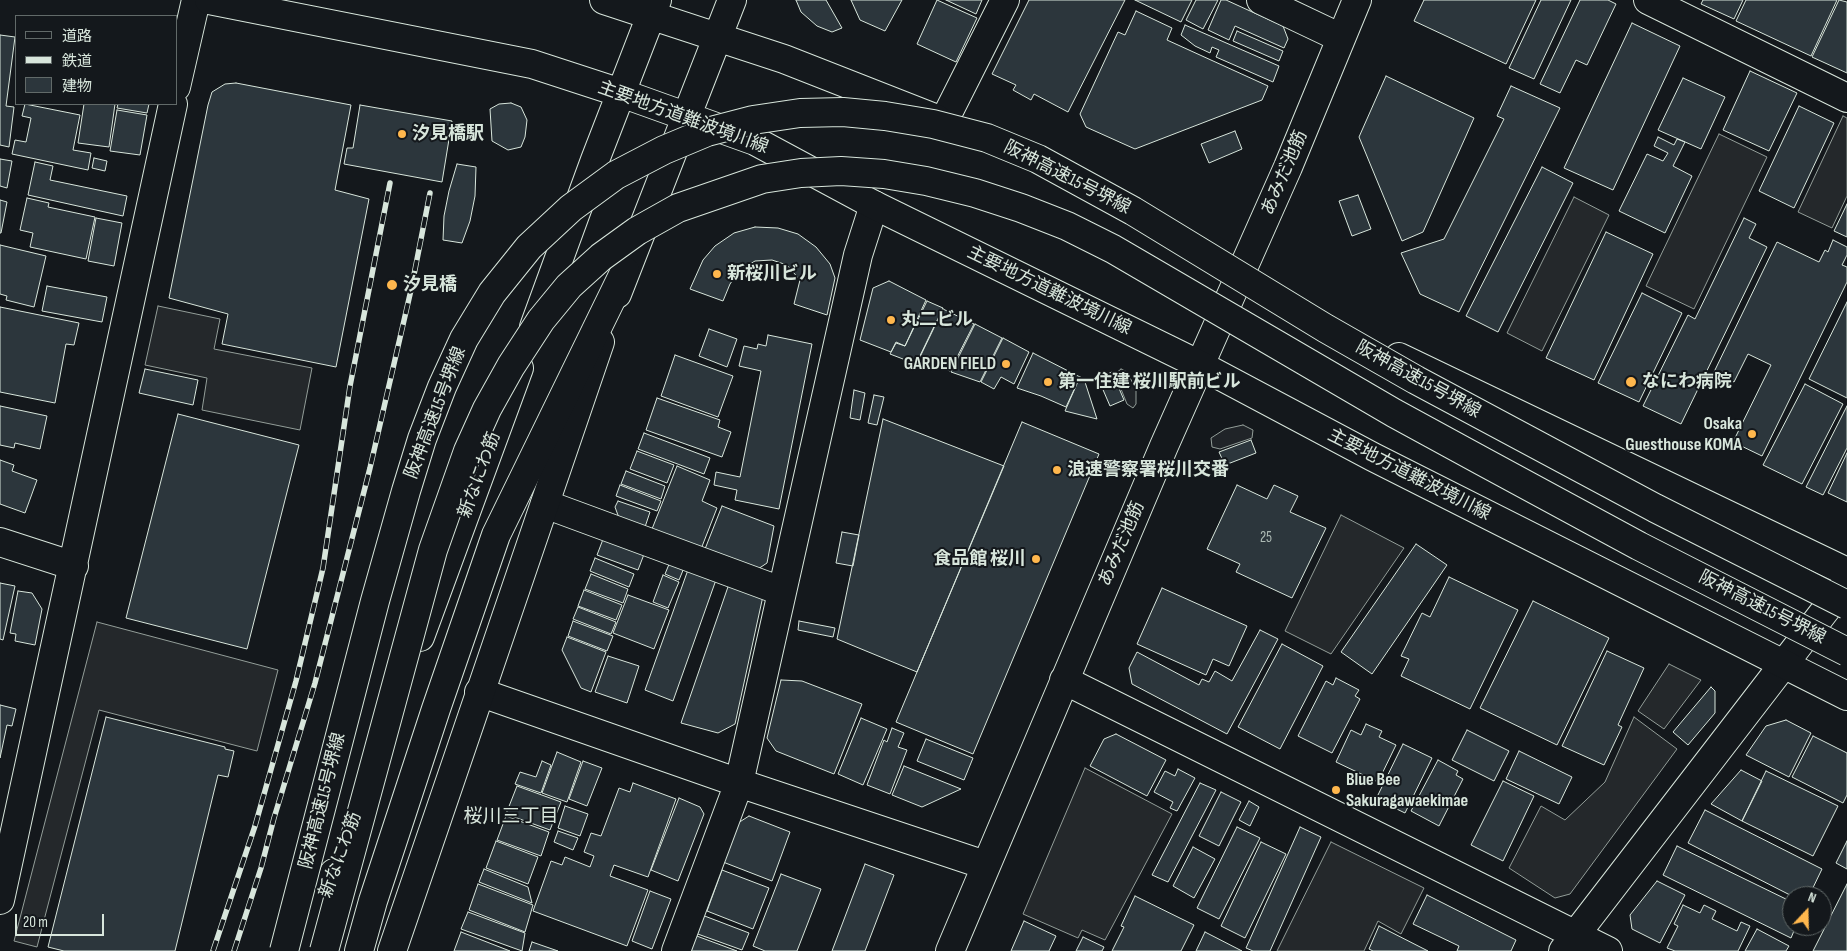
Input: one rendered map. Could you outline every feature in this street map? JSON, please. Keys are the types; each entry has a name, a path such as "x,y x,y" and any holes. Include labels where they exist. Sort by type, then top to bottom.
{"main road":[{"path":"178,78 196,0"},
{"name":"主要地方道難波境川線","path":"209,0 532,64 621,93 755,141 874,205 1200,365 1372,457 1847,696"},
{"path":"604,0 654,8 718,37 784,59 944,121 1054,176 1238,280 1847,572"},
{"path":"392,951 479,692 625,271 732,0"},
{"path":"944,121 1004,0"},
{"path":"1261,0 1341,38"},
{"name":"あみだ池筋","path":"950,951 1064,680 1288,167 1356,0"},
{"path":"1648,0 1847,98"},
{"name":"新なにわ筋","path":"306,951 588,179 654,8"},
{"path":"0,900 173,105"},
{"name":"阪神高速15号堺線","path":"284,951 403,500 422,439 442,387 464,339 492,293 529,247 571,208 616,175 664,150 707,132 753,120 800,113 843,112 885,116 933,124 987,138 1038,159 1133,211 1325,328 1416,380 1655,508 1847,605"},
{"name":"阪神高速15号堺線","path":"324,951 433,550 468,452 487,409 510,366 540,320 569,286 601,257 637,231 678,208 762,179 801,173 841,171 892,175 975,193 1067,226 1121,253 1386,408 1491,466 1639,546 1847,652"},
{"path":"676,951 739,783 858,255 874,205"},
{"path":"359,951 373,901 496,535 625,271"},
{"path":"545,504 781,591"},
{"path":"0,542 74,566"},
{"path":"1569,943 1847,582"},
{"path":"1064,680 1569,943 1608,951"},
{"path":"479,692 739,783 985,865"}],"shaded area":[{"path":"1843,116 1847,118 1847,196 1832,228 1798,212"},
{"path":"1719,134 1767,157 1694,309 1646,286"},
{"path":"1574,197 1609,215 1542,351 1507,333"},
{"path":"158,306 220,319 214,349 312,368 300,430 202,410 207,378 145,365"},
{"path":"1121,369 1127,372 1136,389 1136,404 1133,408 1127,404 1115,374"},
{"path":"1243,425 1253,430 1252,438 1220,449 1212,447 1211,438 1225,429"},
{"path":"1341,515 1404,548 1331,654 1285,631"},
{"path":"97,622 278,670 257,751 99,710 37,947 14,941"},
{"path":"1669,664 1701,680 1664,729 1638,711"},
{"path":"1634,717 1677,749 1570,894 1555,898 1509,868 1541,806 1565,820 1605,782"},
{"path":"1085,768 1172,814 1105,940 1082,930 1078,938 1023,914"},
{"path":"1331,842 1424,888 1401,934 1378,921 1364,951 1277,951"}],"building":[{"path":"796,0 826,0 842,28 832,32 817,26 801,12"},
{"path":"851,0 902,0 885,31 860,20"},
{"path":"937,0 977,18 956,62 917,44"},
{"path":"946,0 982,0 976,14"},
{"path":"1029,0 1125,0 1068,112 1034,94 1031,100 1013,90 1016,85 992,74"},
{"path":"1135,0 1192,0 1181,22"},
{"path":"1196,0 1218,0 1203,29 1186,20"},
{"path":"1221,0 1226,0 1283,26 1288,39 1284,48 1235,26 1229,40 1208,30"},
{"path":"1424,0 1536,0 1506,64 1414,21"},
{"path":"1541,0 1571,0 1534,79 1509,68"},
{"path":"1580,0 1608,0 1616,4 1587,65 1576,60 1560,93 1540,84"},
{"path":"1703,0 1743,0 1734,19 1701,4"},
{"path":"1746,0 1837,0 1811,56 1736,21"},
{"path":"1839,0 1847,2 1847,73 1812,57"},
{"path":"1136,11 1172,28 1167,40 1268,86 1262,100 1135,149 1086,127 1080,114 1118,32 1125,35"},
{"path":"1632,23 1680,46 1613,190 1564,168"},
{"path":"1185,25 1279,66 1273,82 1216,57 1219,50 1212,47 1210,53 1195,46 1181,35"},
{"path":"1237,31 1283,51 1279,61 1233,41"},
{"path":"0,35 15,37 6,106 14,107 9,147 0,145"},
{"path":"1750,71 1797,93 1769,151 1723,130"},
{"path":"1386,76 1474,118 1423,232 1402,241 1359,137"},
{"path":"1683,78 1725,97 1701,149 1658,130"},
{"path":"236,83 351,105 335,190 369,199 336,367 222,344 228,314 169,298 212,92 225,84"},
{"path":"1511,86 1560,108 1459,312 1420,294 1401,253 1444,239 1504,119 1497,116"},
{"path":"511,103 521,107 527,120 525,137 521,147 508,150 492,141 490,109 499,104"},
{"path":"25,105 80,115 73,150 91,153 88,170 12,154 15,140 26,142 31,118 22,116"},
{"path":"84,105 115,105 109,147 78,143"},
{"path":"118,105 149,105 147,113 117,108"},
{"name":"汐見橋駅","path":"360,105 452,121 442,182 344,164 347,148 353,148"},
{"path":"1799,106 1834,123 1794,208 1759,191"},
{"path":"117,110 147,115 140,155 110,151"},
{"path":"1235,131 1242,149 1209,163 1201,144"},
{"path":"1658,137 1674,145 1677,139 1685,142 1673,166 1692,176 1665,233 1619,211 1647,154 1663,161 1668,153 1654,146"},
{"path":"94,158 107,161 105,171 92,168"},
{"path":"0,159 12,161 7,188 0,186"},
{"path":"35,162 53,166 50,180 127,196 123,216 28,195"},
{"path":"457,164 476,167 475,196 470,221 462,243 443,240 444,216"},
{"path":"1542,167 1573,183 1498,332 1466,316"},
{"path":"1358,195 1371,229 1352,236 1339,201"},
{"path":"27,198 49,203 48,207 95,217 86,259 30,247 33,233 20,230"},
{"path":"0,200 7,202 1,233 0,233"},
{"path":"1847,204 1847,237 1834,231"},
{"path":"96,218 122,223 114,266 88,261"},
{"path":"1744,218 1756,224 1749,238 1767,247 1681,424 1643,406 1688,315 1695,319"},
{"name":"新桜川ビル","path":"755,227 778,228 798,234 816,247 830,264 835,278 827,315 794,304 800,280 787,265 772,260 755,261 740,270 730,284 723,301 690,289 703,260 715,246 734,233"},
{"path":"1606,232 1653,254 1594,380 1546,358"},
{"path":"1833,240 1847,247 1847,255 1842,265 1847,267 1847,282 1762,456 1733,442 1771,365 1748,354 1734,382 1714,372 1777,242 1819,262 1825,250 1828,252"},
{"path":"0,245 46,256 34,307 6,300 7,296 0,294"},
{"name":"丸二ビル","path":"889,281 926,300 905,346 896,342 891,352 860,340 873,288"},
{"path":"47,286 107,297 102,322 42,311"},
{"path":"1642,293 1682,313 1639,402 1598,383"},
{"path":"927,301 943,308 916,364 890,354 896,343 905,346"},
{"path":"1847,302 1847,398 1809,379"},
{"path":"0,307 79,323 74,345 66,344 55,403 0,392"},
{"path":"943,309 974,324 950,371 920,357"},
{"path":"975,324 1002,338 980,382 951,372"},
{"path":"709,329 737,339 727,367 699,356"},
{"path":"768,335 812,344 779,509 735,500 737,490 714,485 716,472 740,477 761,371 739,366 744,346 757,349 758,344 766,346"},
{"name":"GARDEN FIELD","path":"1003,338 1029,352 1014,384 1001,377 994,389 981,382"},
{"name":"第一住建 桜川駅前ビル","path":"1033,353 1080,377 1066,407 1017,388"},
{"path":"675,355 733,376 718,417 661,396"},
{"path":"145,369 198,380 193,405 139,393"},
{"path":"1112,372 1124,400 1110,406 1098,378"},
{"path":"1080,377 1084,379 1097,419 1065,411"},
{"path":"1805,384 1843,404 1802,484 1763,465"},
{"path":"854,390 865,393 860,420 850,418"},
{"path":"874,395 884,397 877,425 868,423"},
{"path":"657,398 720,420 718,427 731,432 722,457 646,430"},
{"path":"0,406 47,416 40,449 15,443 14,448 0,445"},
{"path":"1847,406 1847,448 1823,495 1806,487"},
{"path":"178,414 299,445 247,649 126,618"},
{"path":"883,419 1004,466 917,672 837,639"},
{"path":"1022,422 1099,454 973,754 896,722"},
{"path":"644,433 710,458 704,474 638,449"},
{"path":"1251,440 1256,453 1225,465 1219,452"},
{"path":"637,451 674,465 667,483 630,469"},
{"path":"1847,453 1847,502 1828,493"},
{"path":"0,460 14,465 12,471 37,480 25,513 0,504"},
{"path":"677,466 710,480 702,501 717,508 701,549 652,529"},
{"path":"626,471 665,486 661,499 621,484"},
{"path":"620,485 661,501 657,511 616,496"},
{"path":"1237,485 1267,499 1274,485 1298,496 1290,512 1326,528 1292,598 1236,572 1240,564 1207,549"},
{"path":"618,501 650,512 645,527 619,518 615,507"},
{"path":"722,506 774,526 767,563 758,569 705,549"},
{"path":"842,532 859,535 853,566 836,563"},
{"path":"605,534 646,549 638,570 597,555"},
{"path":"1416,544 1447,565 1372,674 1341,652"},
{"path":"672,557 686,563 679,580 665,574"},
{"path":"595,558 634,574 629,587 590,571"},
{"path":"689,567 717,577 673,701 645,690"},
{"path":"591,574 628,589 623,603 585,589"},
{"path":"663,575 679,582 668,608 653,602"},
{"path":"1449,577 1518,610 1470,709 1401,676 1409,659 1401,656 1422,613 1430,617"},
{"path":"730,581 763,596 735,724 718,733 681,723"},
{"path":"0,583 15,586 3,640 0,639"},
{"path":"1162,588 1247,626 1229,666 1213,659 1206,675 1137,644"},
{"path":"584,590 622,605 616,620 578,606"},
{"path":"18,591 32,593 42,609 35,645 15,641 16,634 10,633"},
{"path":"628,595 669,610 654,649 613,633"},
{"path":"1533,601 1609,638 1557,745 1480,708"},
{"path":"578,607 616,622 611,634 573,619"},
{"path":"573,621 613,636 607,651 568,636"},
{"path":"799,621 835,628 833,637 798,630"},
{"path":"1260,630 1278,639 1227,734 1132,684 1129,668 1137,652 1199,685 1202,679 1209,682 1215,671 1232,681"},
{"path":"567,637 606,652 591,692 581,688 562,650"},
{"path":"1282,644 1323,666 1280,749 1238,727"},
{"path":"1607,651 1644,668 1618,725 1622,727 1604,765 1562,746"},
{"path":"608,656 639,666 627,703 595,692"},
{"path":"1336,678 1359,690 1355,696 1360,699 1332,753 1298,736 1326,681 1333,685"},
{"path":"781,680 802,681 862,704 834,774 776,751 767,738"},
{"path":"1711,687 1715,691 1715,713 1688,745 1673,732"},
{"path":"0,705 16,709 12,726 7,725 0,758"},
{"path":"106,717 225,747 225,749 234,751 228,777 218,775 175,951 64,951 48,947"},
{"path":"861,718 887,729 863,785 838,774"},
{"path":"1786,720 1811,733 1789,777 1746,755 1766,726"},
{"path":"1366,724 1382,731 1379,737 1396,745 1378,782 1336,762 1351,730 1361,735"},
{"path":"892,728 904,733 898,747 907,750 890,794 867,785 884,740 887,742"},
{"path":"1467,730 1509,751 1494,781 1452,760"},
{"path":"1116,734 1166,760 1147,796 1090,766 1104,739"},
{"path":"1813,736 1847,753 1847,795 1843,803 1792,777"},
{"path":"926,739 973,758 964,780 917,761"},
{"path":"1403,744 1432,758 1405,813 1376,799"},
{"path":"1519,751 1572,777 1559,804 1506,779"},
{"path":"557,752 581,762 567,802 542,793"},
{"path":"1438,760 1458,771 1456,775 1463,779 1439,826 1411,811"},
{"path":"542,761 551,765 541,793 515,784 520,772 536,777"},
{"path":"583,761 602,768 587,806 569,799"},
{"path":"904,766 961,789 922,807 892,795"},
{"path":"1178,769 1195,778 1177,811 1170,808 1173,802 1154,792 1165,771 1175,776"},
{"path":"1741,770 1762,781 1742,821 1711,804"},
{"path":"1766,771 1838,806 1813,856 1742,821"},
{"path":"1503,781 1534,796 1503,861 1471,845"},
{"path":"633,783 676,799 648,877 614,865 610,876 648,890 627,946 533,911 551,861 562,865 565,857 590,867 594,856 584,852 591,833 601,836 619,788 630,792"},
{"path":"1200,783 1216,790 1168,882 1152,875"},
{"path":"517,786 561,802 550,830 506,814"},
{"path":"1221,792 1241,802 1219,846 1199,836"},
{"path":"679,798 700,807 704,814 678,881 651,870"},
{"path":"1249,801 1259,807 1250,826 1239,820"},
{"path":"565,806 588,814 580,836 558,828"},
{"path":"1705,810 1822,869 1814,886 1782,886 1782,891 1688,843"},
{"path":"506,816 549,832 541,856 497,840"},
{"path":"749,816 790,832 772,881 723,862 738,823"},
{"path":"1237,827 1260,838 1219,919 1197,908"},
{"path":"1300,827 1321,837 1270,951 1253,951 1246,948"},
{"path":"558,831 578,838 573,850 554,842"},
{"path":"496,841 538,857 528,884 486,868"},
{"path":"1847,841 1847,869 1836,863"},
{"path":"1261,842 1286,854 1245,938 1221,926"},
{"path":"1677,846 1782,897 1782,934 1663,875"},
{"path":"1193,847 1215,859 1194,898 1173,886"},
{"path":"865,864 894,875 865,951 832,951"},
{"path":"484,869 528,887 532,903 479,882"},
{"path":"722,870 769,888 753,929 707,911"},
{"path":"781,874 821,889 797,951 765,951 753,946"},
{"path":"1657,881 1685,895 1660,943 1632,929 1630,915"},
{"path":"478,884 533,905 525,932 469,910"},
{"path":"1847,884 1847,951 1813,951 1821,936 1832,936 1832,914"},
{"path":"650,891 671,899 652,949 632,941"},
{"path":"1427,895 1516,940 1511,951 1457,951 1459,946 1413,924"},
{"path":"1135,896 1194,925 1181,951 1112,951 1124,927 1121,926"},
{"path":"1683,905 1700,913 1704,905 1716,911 1712,919 1737,931 1741,922 1750,926 1738,951 1675,951 1667,948 1678,926 1674,924"},
{"path":"468,912 525,933 522,951 461,929"},
{"path":"702,915 749,933 742,950 695,933"},
{"path":"1024,921 1056,936 1049,951 1011,951"},
{"path":"1379,926 1428,951 1373,951 1369,949"},
{"path":"1757,929 1789,946 1786,951 1745,951"},
{"path":"461,932 510,951 454,951"},
{"path":"1205,932 1242,951 1196,951"},
{"path":"694,935 737,951 688,951"},
{"path":"1083,937 1104,947 1102,951 1076,951"},
{"path":"532,942 558,951 529,951"}],"railway":[{"path":"213,951 255,826 296,681 323,568 350,386 390,183"},
{"path":"234,951 261,868 274,818 315,683 370,468 411,290 430,193"}],"place":[{"name":"汐見橋駅","path":"402,134"},
{"name":"新桜川ビル","path":"717,274"},
{"name":"汐見橋","path":"392,285"},
{"name":"丸二ビル","path":"891,320"},
{"name":"GARDEN FIELD","path":"1006,364"},
{"name":"第一住建 桜川駅前ビル","path":"1048,382"},
{"name":"なにわ病院","path":"1631,382"},
{"name":"Osaka Guesthouse KOMA","path":"1752,434"},
{"name":"浪速警察署桜川交番","path":"1057,470"},
{"name":"食品館 桜川","path":"1036,559"},
{"name":"Blue Bee Sakuragawaekimae","path":"1336,790"}],"district":[{"name":"桜川三丁目","path":"511,817"}]}
